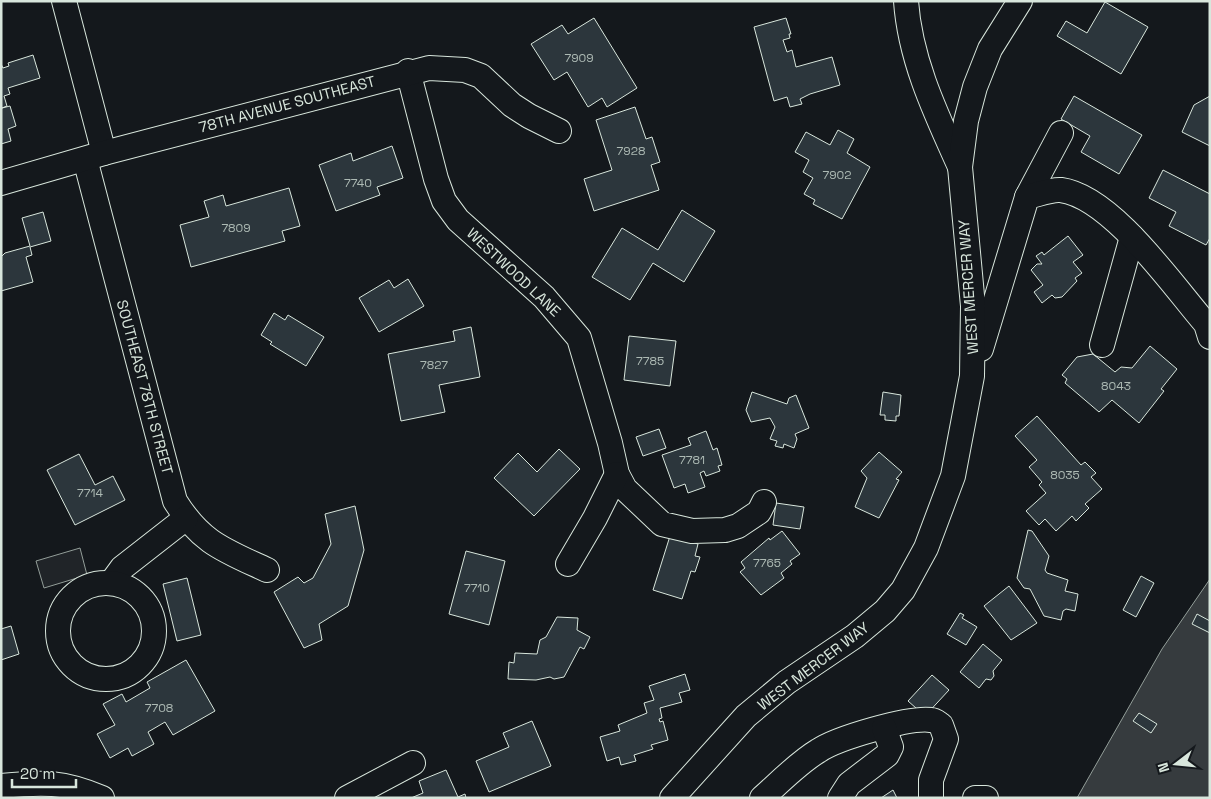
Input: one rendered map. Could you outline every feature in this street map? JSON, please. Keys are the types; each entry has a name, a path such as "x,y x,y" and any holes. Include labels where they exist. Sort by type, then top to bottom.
{"street":[{"name":"SOUTHEAST 78TH STREET","path":"64,1 94,156 175,501 186,518 204,538 267,570"},
{"path":"906,1 908,31 925,85 960,167"},
{"name":"WEST MERCER WAY","path":"672,798 746,716 787,682 855,636 885,611 903,590 926,548 953,476 972,376 973,306 960,167 966,121 975,87 990,49 1020,1"},
{"name":"78TH AVENUE SOUTHEAST","path":"1,183 408,71 429,68 465,70 481,76 512,104 559,131"},
{"name":"WESTWOOD LANE","path":"408,71 436,179 444,200 458,220 544,297 579,338 610,443 617,474 625,489 662,524 680,530 706,532 738,526 759,512 764,502"},
{"path":"972,376 1027,197 1061,133"},
{"path":"1027,197 1060,190 1088,199 1132,237 1206,324 1210,337"},
{"path":"1102,345 1132,237"},
{"path":"568,564 595,518 617,474"},
{"path":"111,583 126,587 139,597 149,610 154,626 146,658 135,670 120,677 104,680 88,676 73,667 64,656 58,641 58,626 62,612 70,599 89,587 111,583 122,568 186,518"},
{"path":"762,798 816,752 830,744 918,720 933,720 942,725 946,739 931,780 931,798"},
{"path":"840,798 849,784 886,755 891,747 884,728"},
{"path":"347,798 413,763"},
{"path":"1,786 41,782 64,784 80,788 102,798"},
{"path":"974,798 982,796 986,798"}],"shaded area":[{"path":"80,548 87,575 44,588 36,561"},
{"path":"1210,579 1210,798 1077,798 1162,649"}],"building":[{"path":"1105,2 1148,27 1121,74 1057,36 1066,21 1087,33"},
{"path":"594,18 637,88 607,107 602,98 588,107 567,72 554,80 531,44 562,25 568,34"},
{"path":"786,18 791,34 789,34 790,38 783,40 787,52 792,50 796,67 832,57 840,85 810,94 800,99 802,104 790,107 787,97 774,101 754,27"},
{"path":"33,55 40,78 8,88 10,94 4,96 7,106 2,108 10,106 16,126 8,129 11,141 1,144 1,64 3,68 9,66 8,63"},
{"path":"1074,96 1142,135 1119,174 1081,152 1090,136 1061,119"},
{"path":"1210,96 1210,146 1182,132 1194,105"},
{"path":"635,107 646,139 652,137 660,162 651,165 659,190 594,211 584,179 612,170 596,120"},
{"path":"838,130 854,139 847,153 870,167 842,219 813,204 815,200 804,194 813,178 803,172 809,160 795,152 806,132 830,145"},
{"path":"392,146 403,178 377,187 380,195 336,211 319,165 351,153 353,161"},
{"path":"1163,170 1210,194 1210,238 1206,245 1169,226 1176,212 1149,198"},
{"path":"289,188 300,226 282,231 285,241 191,267 180,225 209,217 204,201 223,195 226,206"},
{"path":"682,210 715,231 684,282 653,263 630,300 592,277 622,228 658,250"},
{"path":"43,212 51,241 30,247 32,255 26,257 33,282 1,291 1,257 5,253 30,246 22,218"},
{"path":"1068,236 1083,255 1073,262 1082,273 1075,278 1077,281 1062,297 1055,298 1052,295 1042,303 1034,292 1043,285 1031,270 1037,264 1042,264 1036,256 1042,252 1044,255"},
{"path":"408,279 424,306 379,332 359,298 389,280 394,288"},
{"path":"274,313 285,320 288,315 324,337 306,366 270,344 272,342 261,335"},
{"path":"471,327 480,377 439,385 445,412 401,421 388,354 455,341 453,331"},
{"path":"629,336 676,341 670,386 624,380"},
{"path":"1150,346 1177,369 1161,389 1164,391 1139,423 1112,400 1099,412 1065,383 1067,379 1062,375 1077,357 1093,354 1115,372 1121,367 1132,368"},
{"path":"752,392 787,404 789,398 796,395 809,428 795,434 797,439 794,448 784,444 783,448 775,446 777,441 770,439 775,427 770,418 751,422 746,410"},
{"path":"883,392 901,395 899,416 896,416 896,421 885,420 885,415 880,415"},
{"path":"1037,416 1081,465 1085,462 1096,473 1091,477 1102,489 1085,504 1089,508 1076,521 1072,516 1056,531 1045,519 1039,525 1026,511 1046,493 1039,485 1042,482 1029,467 1037,460 1015,436"},
{"path":"659,429 666,448 643,456 636,437"},
{"path":"706,431 713,450 717,448 722,465 718,466 720,471 706,476 704,471 700,473 705,487 688,493 685,484 674,488 662,455 691,445 688,438"},
{"path":"559,449 580,469 534,516 494,478 518,453 537,472"},
{"path":"879,452 902,472 896,479 899,480 879,518 855,507 867,478 861,471"},
{"path":"79,454 95,485 113,476 125,500 75,525 47,470"},
{"path":"776,503 804,507 800,529 773,525"},
{"path":"355,506 364,550 348,606 319,624 322,640 304,648 274,592 298,577 304,583 313,578 331,544 325,514"},
{"path":"1028,530 1032,531 1049,556 1045,570 1047,573 1068,580 1065,591 1078,594 1075,611 1066,609 1063,611 1061,620 1044,616 1030,589 1024,588 1017,578"},
{"path":"782,531 800,554 790,561 792,564 781,573 784,578 761,595 740,572 745,568 741,562 769,538 770,540"},
{"path":"670,536 698,544 695,556 700,557 695,572 691,571 682,599 653,590"},
{"path":"466,551 505,561 489,625 449,614"},
{"path":"1141,576 1154,583 1136,617 1123,610"},
{"path":"187,578 201,635 177,641 163,584"},
{"path":"1009,586 1037,623 1011,640 984,606"},
{"path":"960,613 964,615 962,618 977,627 966,645 947,634"},
{"path":"1197,614 1210,621 1210,633 1192,624"},
{"path":"557,617 578,618 577,630 590,637 584,649 580,647 564,677 536,680 508,679 509,662 514,663 515,653 537,654 540,640 546,637"},
{"path":"11,626 19,654 1,660 1,629"},
{"path":"983,644 1002,660 993,671 994,676 991,680 986,679 979,688 960,672"},
{"path":"186,660 215,711 173,735 165,722 148,732 154,744 132,756 128,748 110,758 97,734 115,725 103,704 122,694 126,702 150,688 147,682"},
{"path":"685,674 690,690 679,693 682,702 660,708 662,718 659,719 660,722 663,721 668,740 651,745 653,749 634,755 636,761 621,765 619,757 607,761 600,737 620,731 618,725 647,713 644,703 654,700 649,686"},
{"path":"932,675 949,690 925,716 908,701"},
{"path":"1139,713 1157,724 1151,733 1133,721"},
{"path":"532,721 551,766 489,792 476,761 509,747 503,733"},
{"path":"446,770 458,797 465,794 466,798 411,798 423,793 419,781"},
{"path":"893,790 897,798 881,798"}]}
